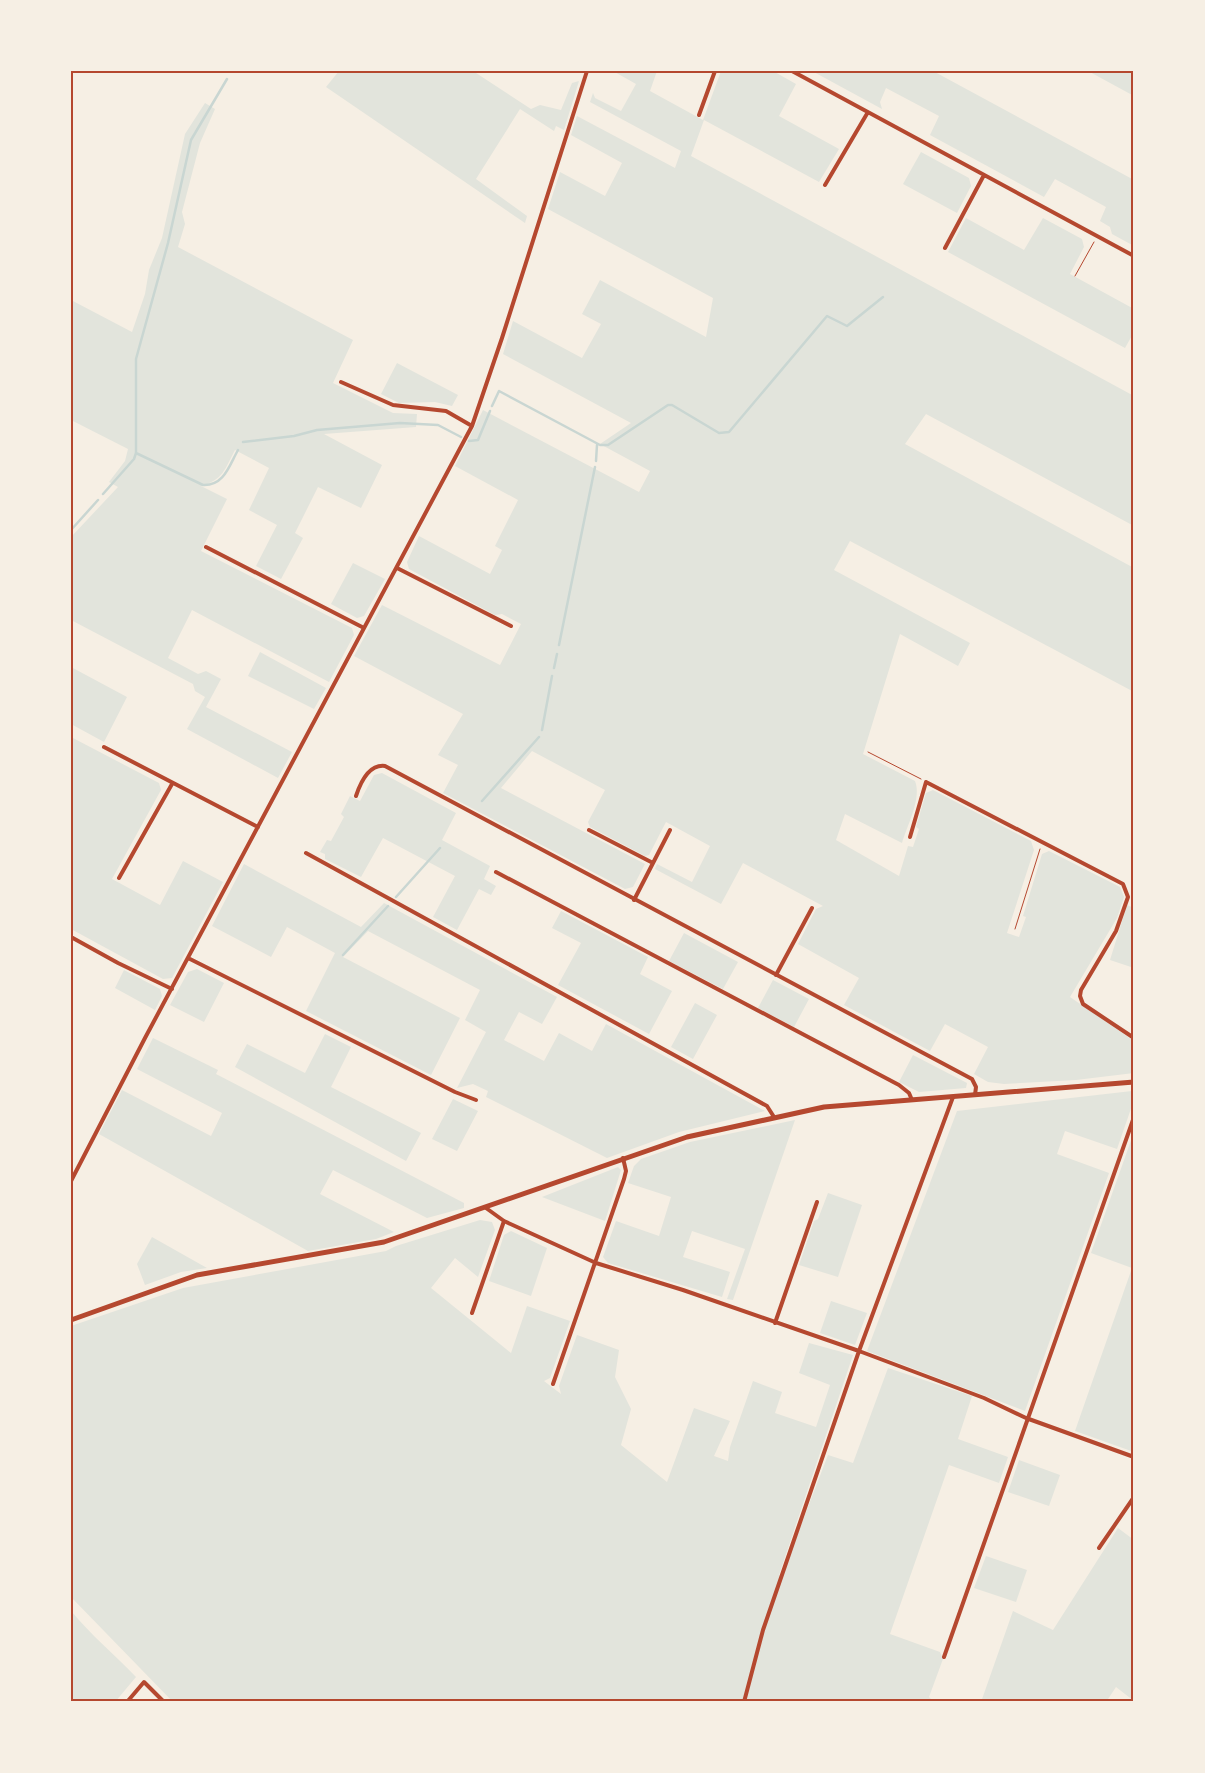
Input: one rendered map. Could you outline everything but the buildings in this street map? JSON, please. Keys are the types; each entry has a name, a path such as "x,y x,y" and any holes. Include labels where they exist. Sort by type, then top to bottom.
{"street":[{"path":"71,1181 472,426 587,71"},
{"path":"699,115 715,71"},
{"path":"792,71 1134,256"},
{"path":"825,185 868,112"},
{"path":"945,248 984,175"},
{"path":"341,382 393,405 446,411 472,426"},
{"path":"206,547 364,628"},
{"path":"397,568 511,626"},
{"path":"104,747 258,827"},
{"path":"356,796 366,776 373,769 385,766 972,1079 976,1087 975,1095"},
{"path":"910,836 926,782 1123,884 1128,897 1116,931 1080,990 1080,996 1084,1004 1134,1038"},
{"path":"119,878 172,784"},
{"path":"589,830 653,863"},
{"path":"634,900 670,830"},
{"path":"306,854 767,1106 774,1116"},
{"path":"496,872 899,1085 909,1093 912,1100"},
{"path":"776,975 812,908"},
{"path":"71,937 118,963 172,989"},
{"path":"188,958 455,1092 476,1100"},
{"path":"71,1320 197,1275 371,1245 486,1208 623,1158 687,1137 774,1116 824,1107 1134,1082"},
{"path":"744,1702 763,1630 859,1350 953,1097"},
{"path":"944,1657 1026,1418 1134,1117"},
{"path":"553,1384 624,1179 626,1171 623,1158"},
{"path":"775,1323 817,1202"},
{"path":"486,1208 504,1221 596,1263 666,1284 775,1323 859,1350 984,1398 1026,1418 1134,1457"},
{"path":"472,1313 504,1221"},
{"path":"1099,1548 1134,1497"},
{"path":"127,1702 144,1682 164,1702"}],"path":[{"path":"1074,276 1097,236"},
{"path":"868,752 926,782"},
{"path":"1015,929 1042,843"}],"shaded area":[{"path":"339,71 473,71 531,109 540,105 561,110 572,83 579,81 564,130 556,126 554,131 520,109 476,179 527,216 525,223 326,87"},
{"path":"613,71 657,71 650,91 703,120 721,71 773,71 796,84 779,116 839,149 819,182 704,120 691,156 1134,396 1134,526 926,414 905,444 1134,568 1134,692 850,541 834,570 970,643 958,666 900,634 863,754 915,781 917,795 913,812 902,843 845,814 836,840 899,876 908,846 913,847 919,829 916,827 926,793 933,790 1031,841 1034,850 1007,933 1019,937 1026,917 1023,916 1042,854 1049,851 1120,887 1124,897 1117,918 1070,997 1134,1041 1134,1073 1076,1080 1004,1084 988,1082 974,1074 988,1047 945,1024 930,1051 844,1005 859,978 798,944 816,909 823,906 743,863 721,904 655,869 657,864 692,882 710,846 666,822 649,855 645,856 590,827 588,822 605,790 532,751 501,788 645,864 633,887 625,889 443,793 458,765 438,755 463,714 354,656 382,605 500,665 521,624 502,614 495,615 409,569 407,562 419,536 490,574 502,550 495,546 518,500 455,466 483,410 639,492 650,471 600,444 631,423 503,354 513,321 582,358 601,324 582,314 600,280 706,337 713,298 548,209 560,172 605,196 622,163 571,135 577,116 675,168 681,151 590,102 593,93 595,98 621,111 636,84"},
{"path":"812,71 933,71 1134,180 1134,246 1112,234 1110,227 1100,221 1106,207 1055,179 1044,197 930,135 939,116 886,88 880,102 882,109"},
{"path":"1088,71 1134,71 1134,96"},
{"path":"205,103 215,109 200,143 182,212 185,224 178,247 353,340 333,383 393,413 417,414 416,427 324,434 382,465 361,508 318,487 295,533 303,538 281,579 256,566 277,525 249,510 269,468 235,450 219,477 201,486 227,499 201,551 352,628 354,635 329,682 192,610 168,658 198,674 206,671 221,679 206,707 292,752 278,778 187,729 205,697 195,691 193,684 71,620 71,537 118,487 109,482 125,461 128,449 71,420 71,300 132,332 145,294 149,270 162,238 185,134"},
{"path":"921,152 969,178 971,186 957,213 903,184"},
{"path":"966,218 1024,250 1043,218 1082,239 1084,247 1070,274 1134,309 1134,332 1125,348 948,252"},
{"path":"397,363 458,395 452,406 435,402 399,403 381,394"},
{"path":"353,563 385,579 364,616 357,618 331,604"},
{"path":"260,652 326,688 314,709 248,676"},
{"path":"71,667 127,697 104,742 71,724"},
{"path":"71,737 159,783 161,790 112,879 160,905 183,861 223,882 172,978 163,979 71,929"},
{"path":"382,773 456,813 442,840 490,866 484,879 496,886 491,895 479,889 457,930 433,917 455,876 383,838 361,877 325,859 325,854 320,852 327,840 331,841 344,817 341,814 350,796 360,801 374,775"},
{"path":"244,864 361,927 384,903 557,997 542,1024 519,1012 504,1040 544,1061 559,1033 592,1051 606,1024 765,1111 679,1132 607,1158 486,1097 488,1091 473,1084 457,1088 486,1032 465,1020 480,990 368,931 343,957 460,1018 431,1075 306,1011 335,953 287,927 271,957 212,926"},
{"path":"1127,905 1134,908 1134,968 1110,960"},
{"path":"561,911 648,957 640,974 672,991 649,1034 558,985 581,943 552,928"},
{"path":"684,933 738,962 723,989 669,961"},
{"path":"197,969 224,983 204,1022 170,1005 188,972"},
{"path":"124,970 160,989 162,996 155,1010 115,988"},
{"path":"773,980 809,999 794,1027 758,1008"},
{"path":"695,1003 717,1015 693,1059 671,1047"},
{"path":"325,1034 351,1047 331,1087 421,1133 406,1161 235,1067 247,1044 305,1073"},
{"path":"153,1038 218,1070 216,1074 464,1203 464,1208 427,1218 333,1170 320,1194 394,1232 376,1239 308,1251 99,1134 122,1090 211,1136 222,1113 137,1069"},
{"path":"913,1055 967,1083 966,1088 919,1092 899,1082"},
{"path":"1132,1091 1134,1100 1117,1149 1065,1131 1057,1154 1109,1173 1025,1411 867,1351 957,1111"},
{"path":"453,1099 478,1111 457,1151 432,1139"},
{"path":"795,1120 733,1300 727,1299 745,1249 692,1231 683,1257 730,1272 722,1297 608,1263 603,1257 616,1221 659,1236 671,1197 628,1183 634,1166 641,1159 690,1142"},
{"path":"1134,1132 1134,1452 1075,1431 1132,1268 1091,1253"},
{"path":"618,1167 621,1170 605,1221 542,1197"},
{"path":"828,1193 862,1205 838,1277 799,1265 814,1221 818,1219"},
{"path":"480,1220 492,1222 495,1230 478,1277 455,1258 431,1288 511,1353 527,1306 570,1321 550,1378 544,1381 561,1394 559,1386 577,1335 619,1350 615,1377 631,1409 621,1445 667,1482 694,1408 730,1421 714,1456 728,1461 730,1447 753,1381 782,1392 775,1413 816,1427 830,1385 799,1373 809,1343 853,1355 779,1575 781,1577 828,1455 853,1463 888,1368 972,1396 958,1439 1008,1457 999,1483 949,1465 890,1634 940,1652 943,1659 929,1697 934,1702 173,1702 71,1597 71,1326 183,1288 386,1251 396,1246"},
{"path":"511,1231 547,1248 531,1296 489,1281 504,1235"},
{"path":"152,1237 207,1268 181,1272 145,1285 137,1264"},
{"path":"831,1301 867,1313 855,1345 820,1333"},
{"path":"1019,1460 1060,1475 1049,1506 1008,1492"},
{"path":"1118,1528 1134,1540 1134,1701 1116,1687 1106,1702 981,1702 1013,1611 1053,1630"},
{"path":"986,1556 1027,1570 1016,1602 974,1588"},
{"path":"71,1611 136,1677 115,1702 71,1702"}],"waterway":[{"path":"227,79 191,140 168,243 136,359 136,453 203,485 221,479 238,450"},
{"path":"492,406 499,391 600,445 608,445 668,405 672,405 719,433 729,432 827,316 847,326 883,297"},
{"path":"469,441 478,440 490,411"},
{"path":"243,442 294,436 317,430 400,423 438,425 461,437"},
{"path":"596,461 597,445"},
{"path":"103,494 134,459 136,453"},
{"path":"559,645 595,467"},
{"path":"71,530 98,500"},
{"path":"554,668 557,654"},
{"path":"542,730 552,676"},
{"path":"482,801 539,737"},
{"path":"396,897 440,848"},
{"path":"343,955 388,906"}]}
